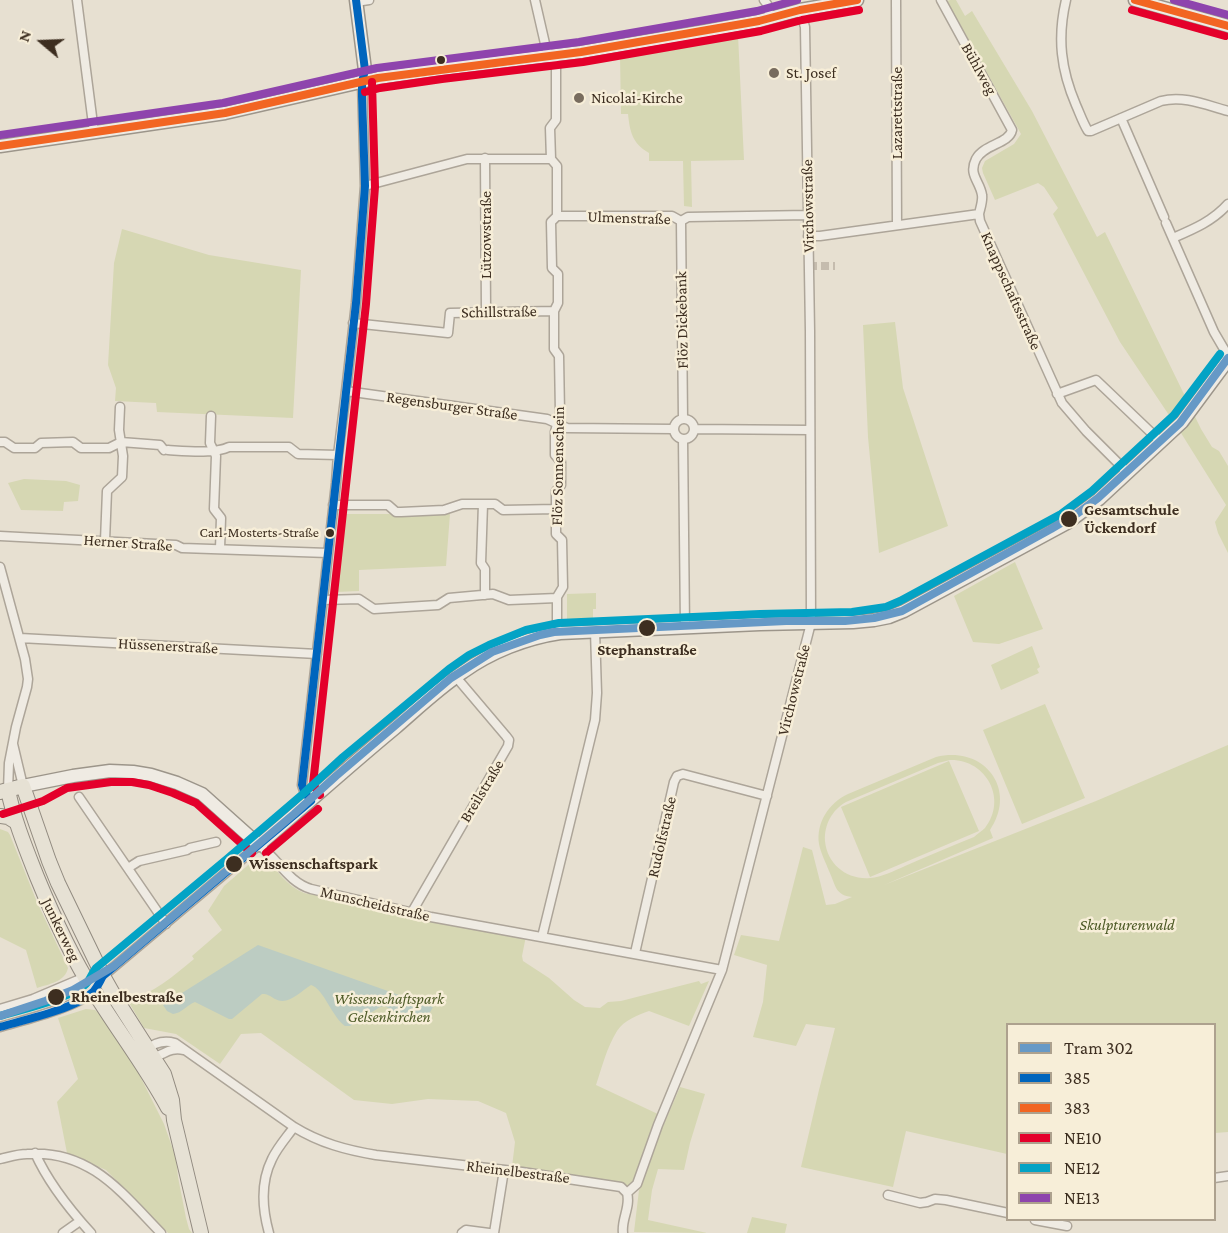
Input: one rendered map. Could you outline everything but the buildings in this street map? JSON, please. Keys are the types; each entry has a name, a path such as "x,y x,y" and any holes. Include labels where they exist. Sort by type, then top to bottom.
{"main road":[{"path":"360,0 365,70 362,82"},
{"path":"0,146 225,113 378,78 581,52 705,31 857,0"},
{"path":"1135,0 1228,26"},
{"path":"259,845 350,765 456,677 474,664 529,640 557,633 874,620 904,611 1066,523 1099,499 1188,416 1228,358"},
{"name":"Munscheidstraße","path":"25,790 39,791 64,778 110,771 151,775 196,791 210,800 259,845"},
{"path":"5,796 25,790"},
{"name":"Junkerweg","path":"25,790 58,884 103,976 152,1053 168,1084 174,1120 201,1233"},
{"name":"Junkerweg","path":"5,796 50,908 85,977 159,1091 174,1120"},
{"path":"0,816 8,817 16,822"}],"street":[{"path":"77,0 94,132"},
{"name":"Flöz Sonnenschein","path":"535,0 546,48 556,68 556,120 550,128 551,159 557,166 557,216 551,222 552,268 558,274 558,303 554,311 554,349 559,356 560,413 555,432 555,455 561,462 561,485 556,491 556,534 562,540 563,587 557,598 557,633"},
{"path":"764,0 770,18"},
{"name":"Lazarettstraße","path":"896,0 897,225"},
{"name":"Bühlweg","path":"941,0 1011,126 1012,133 1008,138 988,147 976,160 974,174 982,196 979,214"},
{"path":"1066,0 1061,25 1063,67 1087,130 1091,132 1150,105 1170,99 1181,98 1228,111"},
{"name":"Virchowstraße","path":"623,1233 622,1226 629,1199 627,1193 637,1184 671,1092 722,970 811,623 805,27 800,10"},
{"path":"311,801 302,785 354,323 365,186 362,82"},
{"path":"1121,118 1214,332 1228,358"},
{"name":"Lützowstraße","path":"485,158 486,311"},
{"path":"365,186 467,159 551,159"},
{"path":"1173,238 1203,225 1219,214 1228,204"},
{"name":"Knappschaftsstraße","path":"808,236 979,214 980,221 1057,394 1070,414 1128,473"},
{"name":"Ulmenstraße","path":"557,216 672,216 681,221 688,217 808,215"},
{"name":"Flöz Dickebank","path":"681,221 683,419"},
{"name":"Schillstraße","path":"354,323 448,333 450,313 554,311"},
{"path":"1057,394 1096,380 1161,442"},
{"name":"Regensburger Straße","path":"346,391 547,419 567,428 674,429"},
{"path":"105,541 107,491 122,477 120,407"},
{"path":"212,416 210,443 216,456 214,509 221,518 220,549"},
{"path":"683,419 689,421 694,429 689,437 683,439 678,437 674,429 677,421 683,419"},
{"path":"694,429 810,430"},
{"path":"683,439 685,627"},
{"path":"0,442 5,442 14,448 35,448 41,443 73,442 81,448 109,448 121,442 160,445 166,450 197,452 222,451 230,447 289,447 298,454 338,455"},
{"path":"333,505 388,505 396,512 444,510 462,504 495,504 503,510 556,509"},
{"path":"483,504 481,562 485,569 485,595"},
{"name":"Herner Straße","path":"0,536 176,545 182,548 328,553"},
{"path":"0,567 20,638 28,679 16,727 5,796"},
{"path":"323,600 359,599 374,609 438,605 449,598 493,594 509,600 557,598"},
{"path":"542,937 595,720 597,693 595,631"},
{"name":"Hüssenerstraße","path":"20,638 317,654"},
{"name":"Breilstraße","path":"412,912 508,746 506,736 456,677"},
{"path":"13,744 25,790"},
{"name":"Rudolfstraße","path":"635,953 677,776 683,774 767,796"},
{"path":"79,796 166,924"},
{"path":"128,868 139,861 216,842"},
{"path":"0,1027 60,1009 94,992 103,976 259,845"},
{"name":"Munscheidstraße","path":"259,845 301,886 412,912 722,970"},
{"path":"0,1009 33,999 85,977 103,976"},
{"name":"Rheinelbestraße","path":"139,1060 152,1053 184,1050 294,1127 322,1142 353,1152 621,1186 627,1193"},
{"path":"269,1233 263,1206 264,1180 273,1157 294,1127"},
{"path":"35,1153 41,1167 91,1233"},
{"path":"0,1159 35,1153 66,1157 86,1165 100,1173 120,1191 161,1233"},
{"path":"494,1233 504,1170"},
{"path":"888,1195 920,1203 935,1199 945,1200 1006,1213"},
{"path":"63,1233 80,1221"},
{"path":"1040,1221 1067,1226"},
{"path":"462,1233 466,1230 489,1233"}],"green space":[{"path":"956,0 965,16 972,11 1032,111 1097,237 1105,232 1201,429 1228,466 1228,553 1215,522 1226,505 1120,342 1053,214 1058,208 1044,187 1038,183 995,200 982,168 985,161 1014,144 1021,134 947,1"},
{"path":"738,35 744,160 691,161 692,207 684,206 683,161 649,161 649,153 633,136 628,114 621,114 620,55"},
{"path":"122,229 209,255 301,270 293,418 157,412 156,403 115,401 116,388 108,365 114,263"},
{"path":"895,322 903,388 948,526 879,553 868,437 863,325"},
{"path":"24,479 66,481 80,485 78,501 64,502 63,511 21,510 8,483"},
{"path":"450,514 446,566 359,570 359,591 336,592 334,590 337,543 341,515"},
{"path":"1015,562 1043,629 999,644 973,642 954,596"},
{"path":"596,593 593,625 567,625 567,594"},
{"path":"1032,646 1040,667 1037,669 1039,673 1001,690 991,665"},
{"path":"1045,704 1085,798 1022,824 983,730"},
{"name":"Skulpturenwald","path":"1228,745 1228,1132 1216,1133 1216,1023 1006,1023 1006,1154 906,1131 893,1187 801,1167 835,1028 806,1024 796,1046 753,1037 763,1002 767,965 734,955 741,935 779,941 803,847 812,850 826,905 852,897 842,894 837,889 819,844 820,828 825,814 841,798 936,757 953,755 969,758 982,764 992,774 998,786 1000,800 998,815 990,830 993,838 884,885 1096,801","holes":["950,760 963,761 983,773 994,793 992,817 985,828 974,837 892,872 874,877 862,878 846,873 830,857 825,841 826,829 830,818 841,805 938,763"]},
{"path":"949,761 979,831 870,877 841,807"},
{"path":"0,829 10,835 37,902 68,968 60,979 37,988 26,950 0,937"},
{"name":"Wissenschaftspark Gelsenkirchen","path":"266,857 287,882 304,893 526,936 523,961 549,978 585,1007 600,1008 608,1002 621,1001 699,981 701,984 709,981 689,1026 649,1011 623,1024 613,1037 596,1085 660,1115 641,1172 629,1188 512,1167 515,1142 506,1113 478,1101 428,1099 392,1104 354,1100 261,1033 241,1034 220,1064 176,1034 144,1028 128,1001 155,989 171,978 194,959 192,956 222,930 208,911 224,886 254,860"},
{"path":"86,1009 95,1010 102,1016 134,1064 164,1124 176,1158 186,1218 192,1233 168,1233 106,1170 67,1153 57,1102 78,1079 58,1018"},
{"path":"680,1087 705,1094 684,1170 658,1169 652,1190 648,1220 707,1233 634,1232 639,1190"},
{"path":"752,1217 787,1224 785,1233 747,1233"}],"shaded area":[{"path":"258,945 433,1007 428,1016 412,1023 385,1006 350,1026 345,1026 320,992 311,985 285,1001 262,994 232,1019 195,1002 173,1014 167,1011 163,1005"}],"tunnel":[{"path":"809,266 835,266"}],"tram line":[{"name":"302","path":"0,1016 73,990 114,966 451,678 492,652 554,632 786,621 845,621 874,618 902,611 1051,529 1098,498 1180,423 1228,358"}],"transit line":[{"name":"385","path":"311,801 302,785 356,303 365,186 362,96 365,70 356,0"},
{"name":"NE13","path":"0,135 223,103 377,68 579,42 757,11 797,0"},
{"name":"383","path":"0,146 225,113 378,78 581,52 759,21 800,10 857,0"},
{"name":"383","path":"1135,0 1228,26"},
{"name":"NE13","path":"1174,0 1228,15"},
{"name":"NE10","path":"365,92 442,79 583,62 761,31 802,20 859,10"},
{"name":"NE10","path":"1132,10 1225,36"},
{"name":"NE10","path":"320,795 313,784 366,304 375,187 372,82"},
{"name":"NE12","path":"0,1016 58,999 86,984 96,968 228,858 343,757 469,655 526,630 559,623 852,612 886,607 1061,514 1092,491 1174,415 1220,354"},
{"name":"NE10","path":"3,814 43,801 67,788 111,782 132,782 149,785 196,803 252,853"},
{"name":"385","path":"0,1027 49,1013 85,998 94,990 103,976 311,801"},
{"name":"NE10","path":"266,853 318,809"}],"place":[{"name":"St. Josef","path":"774,73"},
{"name":"Nicolai-Kirche","path":"579,98"},
{"name":"Gesamtschule Ückendorf","path":"1069,519"},
{"name":"Carl-Mosterts-Straße","path":"330,533"},
{"name":"Stephanstraße","path":"647,628"},
{"name":"Wissenschaftspark","path":"234,864"},
{"name":"Rheinelbestraße","path":"56,997"}]}
